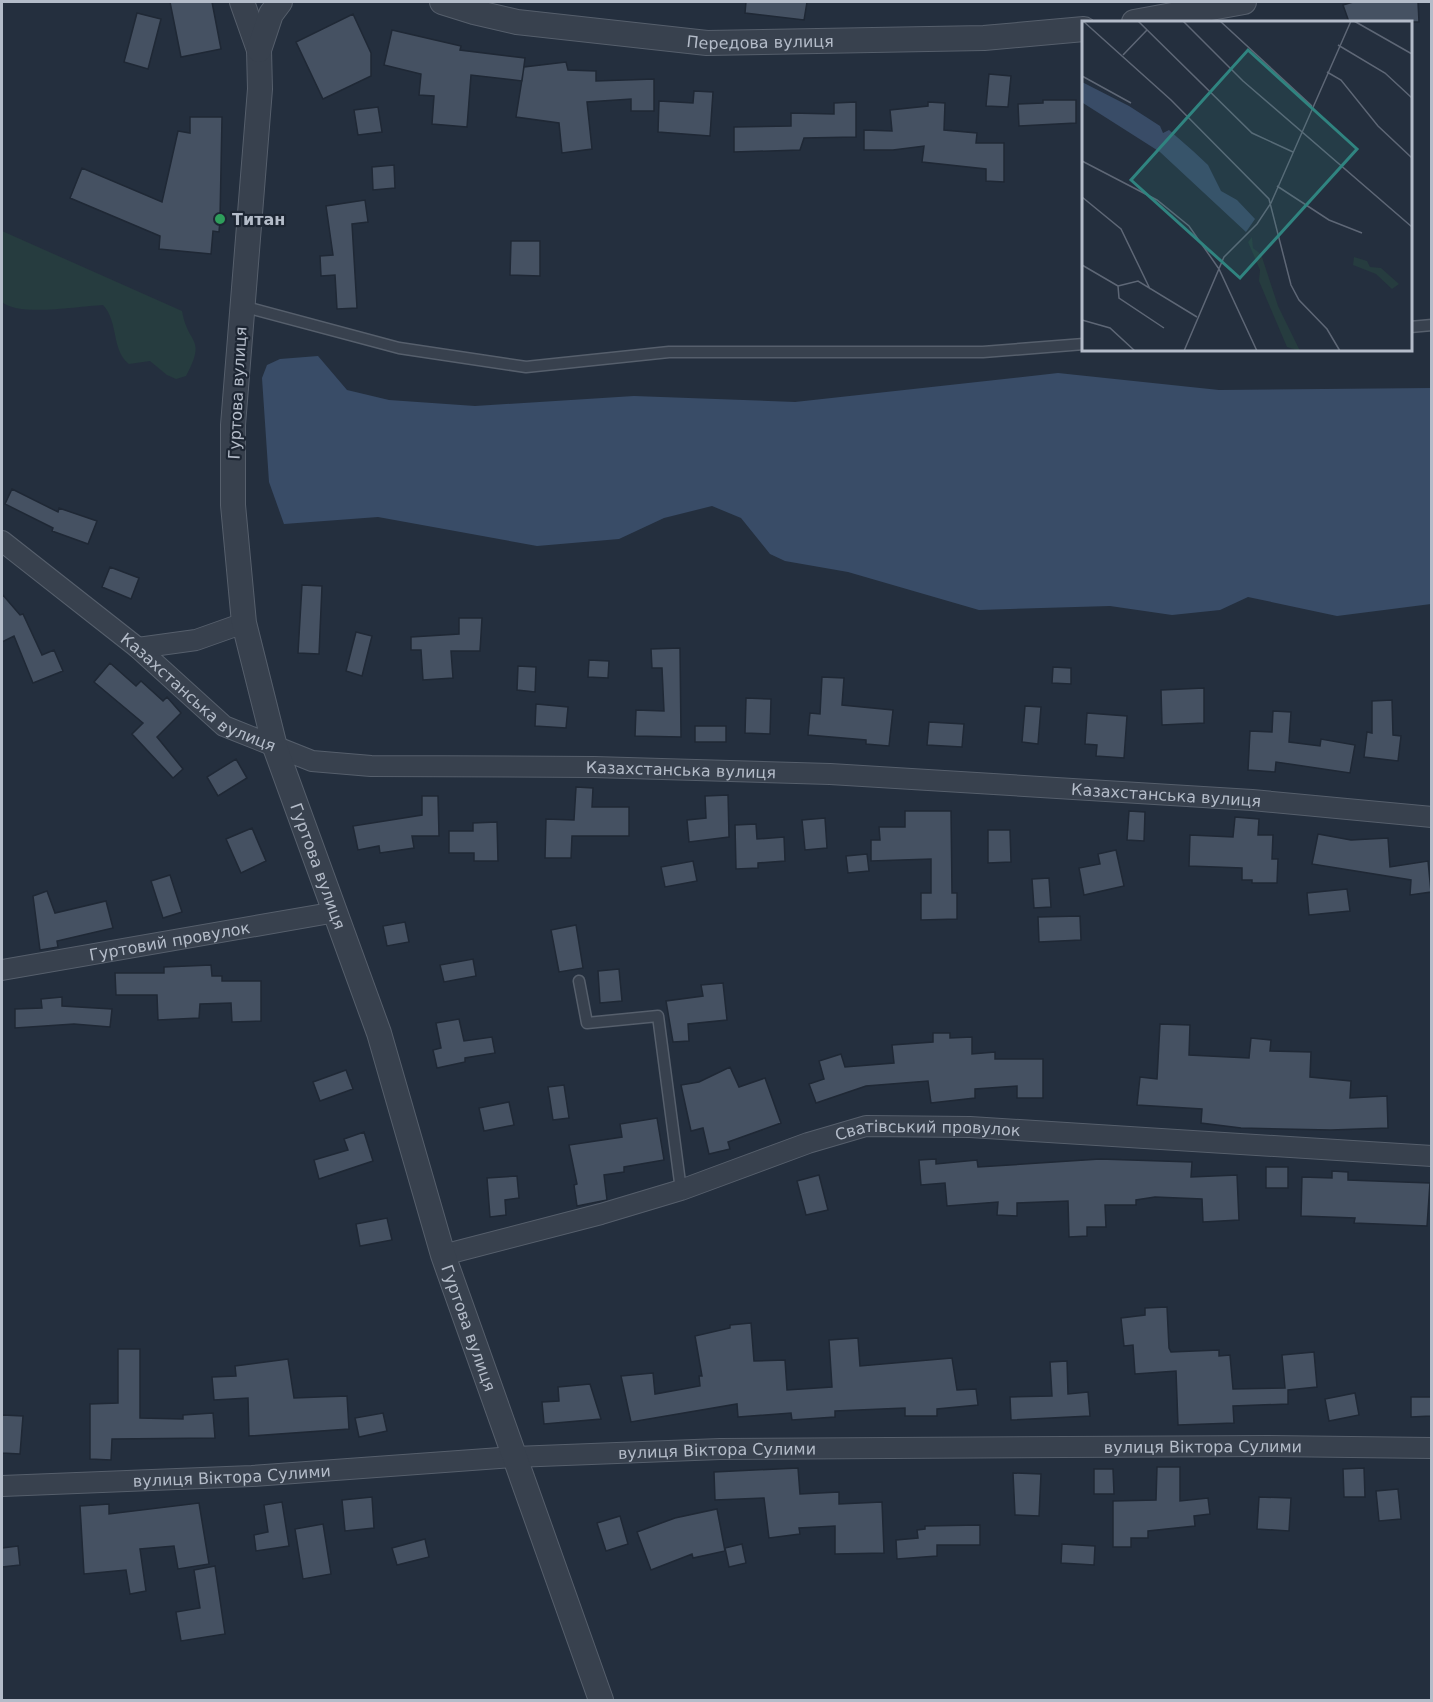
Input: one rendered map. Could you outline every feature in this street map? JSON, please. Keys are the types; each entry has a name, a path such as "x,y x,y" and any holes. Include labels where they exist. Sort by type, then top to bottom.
{"street":[{"name":"Гуртова вулиця","path":"243,2 259,50 260,89 233,425 233,505 244,623 275,747 379,1033 444,1255 602,1701"},
{"path":"259,50 271,14 280,2"},
{"name":"Передова вулиця","path":"442,2 517,22 707,43 984,38 1082,29"},
{"path":"1140,21 1244,2"},
{"name":"Казахстанська вулиця","path":"2,541 138,648 224,726 312,761 371,766 594,767 831,774 1252,800 1431,817"},
{"path":"138,648 196,640 244,623"},
{"name":"Гуртовий провулок","path":"2,970 336,912"},
{"name":"Сватівський провулок","path":"444,1255 601,1214 681,1190 808,1143 866,1126 970,1127 1431,1156"},
{"name":"вулиця Віктора Сулими","path":"2,1486 252,1476 514,1457 732,1449 1253,1446 1431,1448"}],"lane":[{"path":"242,306 399,348 526,367 669,352 983,352 1082,344"},
{"path":"1412,327 1431,325"},
{"path":"579,981 587,1023 658,1016 681,1190"}],"green space":[{"path":"2,231 182,311 196,347 186,376 176,379 167,375 150,361 129,364 123,358 111,319 103,305 35,310 22,309 2,302"}],"water":[{"path":"318,356 347,390 389,400 475,406 634,396 795,402 1058,373 1219,390 1431,388 1431,604 1337,616 1248,597 1220,610 1172,615 1110,606 979,610 848,572 785,561 770,554 741,518 712,506 664,518 619,539 537,546 378,517 284,524 269,482 262,378 267,365 280,359"}],"building":[{"path":"170,2 212,2 221,49 181,57"},
{"path":"746,2 807,2 804,20 745,13"},
{"path":"1353,2 1418,2 1419,22 1349,21 1343,5"},
{"path":"137,13 161,19 148,69 124,62"},
{"path":"353,14 371,53 371,76 323,99 296,42"},
{"path":"392,30 461,46 460,50 525,58 522,81 471,75 467,127 432,124 434,96 419,95 421,74 384,65"},
{"path":"566,62 568,70 596,71 596,81 654,79 654,111 631,111 631,99 587,102 592,149 562,153 559,123 516,117 524,67"},
{"path":"989,74 1011,76 1008,107 986,106"},
{"path":"694,91 713,92 710,136 658,132 659,101 693,103"},
{"path":"1043,100 1076,100 1076,123 1019,126 1018,104 1043,103"},
{"path":"856,102 856,137 804,138 800,150 734,152 734,127 791,126 791,113 834,114 834,103"},
{"path":"928,102 945,103 944,130 977,133 976,143 1004,143 1004,182 986,181 986,169 922,162 924,146 893,150 864,150 864,130 892,131 890,110 928,106"},
{"path":"378,107 382,132 358,135 354,110"},
{"path":"190,117 222,117 219,232 213,231 211,254 159,249 160,236 70,198 82,168 162,202 178,131 190,133"},
{"path":"394,165 395,188 373,190 372,167"},
{"path":"365,200 368,222 352,224 357,308 337,309 335,275 321,276 320,256 333,255 326,206"},
{"path":"511,241 540,241 540,276 510,275"},
{"path":"12,489 58,512 59,508 97,521 88,544 52,531 53,528 5,504"},
{"path":"110,567 139,578 131,599 102,587"},
{"path":"302,585 322,586 319,654 298,653"},
{"path":"2,594 20,615 23,614 42,655 54,650 63,671 33,683 14,636 2,642"},
{"path":"459,618 482,618 480,651 451,651 453,678 423,680 421,650 411,650 411,637 459,634"},
{"path":"356,632 372,636 362,676 346,671"},
{"path":"680,648 681,737 635,736 636,710 664,711 662,668 652,668 651,649"},
{"path":"589,660 609,661 608,678 588,677"},
{"path":"110,663 136,686 141,681 163,701 167,697 181,713 157,737 183,769 173,778 132,734 143,723 94,682"},
{"path":"518,666 536,667 535,692 517,690"},
{"path":"1053,667 1071,668 1071,684 1052,683"},
{"path":"822,677 844,678 842,705 893,710 889,746 866,744 866,740 808,735 810,713 820,714"},
{"path":"1204,688 1204,723 1162,725 1161,690"},
{"path":"746,698 771,699 770,734 745,733"},
{"path":"1392,700 1393,735 1401,736 1398,761 1364,757 1367,732 1372,733 1372,701"},
{"path":"536,704 568,707 566,728 535,726"},
{"path":"1025,706 1041,707 1038,744 1022,742"},
{"path":"1273,711 1291,712 1289,742 1320,746 1321,739 1355,745 1350,773 1276,762 1275,772 1248,770 1250,731 1272,732"},
{"path":"1087,713 1127,716 1124,758 1096,756 1097,745 1085,744"},
{"path":"929,722 964,724 962,747 927,745"},
{"path":"695,726 726,726 726,742 695,742"},
{"path":"236,759 247,778 218,796 207,777"},
{"path":"576,787 593,788 592,807 629,807 629,836 572,836 571,858 545,858 546,819 574,820"},
{"path":"728,795 729,837 689,842 687,820 706,818 705,796"},
{"path":"422,796 438,796 439,836 412,836 414,848 380,853 379,846 358,850 353,826 422,815"},
{"path":"905,811 951,811 952,893 957,893 957,919 921,920 921,893 931,893 931,859 871,861 871,840 880,840 879,827 905,827"},
{"path":"1129,811 1145,812 1144,841 1127,840"},
{"path":"1235,817 1259,819 1258,835 1273,835 1272,859 1278,859 1277,883 1252,883 1252,880 1242,880 1242,868 1189,866 1190,835 1233,837"},
{"path":"825,818 827,848 805,850 802,820"},
{"path":"497,822 498,861 474,861 474,853 449,853 449,831 473,831 473,823"},
{"path":"756,824 757,839 784,837 785,861 758,863 758,868 736,869 735,825"},
{"path":"252,828 266,861 241,873 226,839"},
{"path":"988,830 1010,830 1011,862 988,863"},
{"path":"1318,834 1351,840 1388,838 1390,867 1428,861 1431,892 1410,895 1411,880 1312,864"},
{"path":"1116,850 1124,886 1084,895 1079,868 1100,864 1098,854"},
{"path":"867,854 869,871 848,873 846,856"},
{"path":"693,861 697,881 665,887 661,867"},
{"path":"170,875 182,912 163,918 151,881"},
{"path":"1049,878 1051,907 1034,908 1032,879"},
{"path":"1347,889 1350,911 1309,915 1307,893"},
{"path":"47,891 55,913 106,901 113,928 57,941 58,947 40,950 33,896"},
{"path":"1080,916 1081,940 1039,942 1038,917"},
{"path":"405,922 409,942 387,946 383,926"},
{"path":"576,925 583,968 559,972 551,930"},
{"path":"473,959 476,976 444,982 440,965"},
{"path":"211,965 212,976 222,976 222,981 261,981 261,1021 232,1022 231,1003 200,1004 199,1018 158,1020 157,995 116,995 115,973 164,973 164,967"},
{"path":"619,969 622,1001 600,1003 598,971"},
{"path":"723,983 727,1020 688,1024 689,1041 673,1042 666,1001 703,996 701,985"},
{"path":"62,997 62,1006 112,1009 110,1027 74,1024 15,1028 15,1009 42,1008 41,999"},
{"path":"459,1019 464,1041 492,1037 495,1053 465,1058 465,1062 437,1068 433,1050 441,1048 436,1023"},
{"path":"1160,1024 1190,1025 1189,1055 1249,1058 1251,1038 1271,1040 1270,1051 1311,1052 1310,1077 1351,1081 1350,1098 1387,1096 1388,1128 1331,1130 1241,1128 1201,1123 1202,1109 1137,1105 1140,1077 1157,1079"},
{"path":"933,1033 950,1033 950,1038 972,1037 972,1054 995,1052 995,1059 1043,1059 1043,1098 1017,1098 1017,1086 975,1089 975,1098 931,1103 928,1081 866,1086 816,1103 809,1084 824,1079 819,1061 841,1054 845,1067 894,1063 892,1045 933,1042"},
{"path":"730,1067 739,1087 765,1078 781,1123 728,1142 730,1149 709,1154 703,1128 691,1131 681,1085 699,1082"},
{"path":"346,1070 353,1089 320,1101 313,1082"},
{"path":"564,1085 569,1118 553,1120 548,1087"},
{"path":"509,1102 514,1125 484,1131 479,1108"},
{"path":"657,1118 664,1160 624,1167 624,1172 604,1175 607,1200 577,1206 574,1185 577,1184 569,1145 622,1137 620,1124"},
{"path":"364,1132 373,1161 319,1179 314,1160 348,1150 344,1139"},
{"path":"936,1159 936,1164 977,1160 978,1167 1100,1159 1192,1162 1191,1177 1237,1175 1239,1220 1203,1222 1202,1199 1155,1197 1136,1200 1136,1205 1105,1205 1106,1227 1087,1227 1087,1236 1069,1237 1068,1201 1017,1203 1017,1216 997,1215 998,1202 947,1206 945,1183 921,1185 919,1160"},
{"path":"1266,1167 1288,1167 1288,1188 1266,1188"},
{"path":"1332,1171 1348,1172 1348,1180 1430,1183 1427,1226 1354,1223 1355,1218 1301,1216 1302,1177 1332,1178"},
{"path":"819,1175 828,1210 806,1215 797,1181"},
{"path":"517,1176 519,1198 505,1200 506,1215 490,1217 487,1178"},
{"path":"387,1218 392,1240 360,1246 356,1224"},
{"path":"1167,1307 1171,1352 1219,1350 1219,1356 1230,1355 1233,1389 1285,1388 1282,1355 1314,1352 1317,1387 1288,1390 1288,1404 1233,1406 1234,1423 1178,1425 1176,1371 1135,1374 1133,1345 1124,1346 1121,1318 1145,1315 1145,1308"},
{"path":"751,1323 754,1361 785,1360 787,1390 832,1387 829,1340 858,1338 860,1366 952,1358 957,1390 976,1389 978,1405 937,1409 937,1416 905,1416 905,1408 835,1411 835,1417 792,1420 791,1413 738,1417 737,1404 631,1422 621,1376 653,1373 655,1394 700,1386 699,1376 702,1376 695,1336 730,1328 730,1325"},
{"path":"118,1349 140,1349 140,1418 183,1419 183,1415 213,1413 215,1438 112,1439 111,1460 90,1459 90,1404 118,1403"},
{"path":"288,1359 294,1398 347,1396 349,1429 249,1436 248,1398 214,1400 212,1377 236,1376 235,1366"},
{"path":"1067,1361 1068,1394 1088,1392 1090,1416 1011,1420 1010,1397 1052,1396 1050,1362"},
{"path":"590,1384 601,1419 544,1424 542,1402 559,1401 558,1387"},
{"path":"1355,1393 1359,1415 1329,1421 1325,1399"},
{"path":"1411,1397 1431,1397 1431,1416 1411,1417"},
{"path":"383,1413 387,1431 359,1437 355,1418"},
{"path":"2,1415 23,1416 20,1454 2,1453"},
{"path":"1157,1467 1180,1467 1180,1501 1208,1498 1210,1514 1194,1516 1195,1526 1148,1531 1148,1538 1131,1538 1131,1547 1113,1547 1113,1501 1156,1500"},
{"path":"798,1468 800,1494 839,1492 839,1504 882,1502 884,1553 835,1554 835,1526 799,1528 800,1534 769,1538 764,1498 715,1500 714,1472"},
{"path":"1364,1468 1365,1497 1344,1497 1343,1469"},
{"path":"1094,1469 1113,1469 1114,1494 1094,1494"},
{"path":"1013,1473 1041,1474 1039,1516 1015,1515"},
{"path":"1398,1489 1401,1519 1379,1521 1376,1491"},
{"path":"372,1497 374,1528 345,1531 342,1500"},
{"path":"1259,1497 1291,1498 1289,1531 1257,1529"},
{"path":"282,1502 289,1546 256,1551 254,1535 268,1532 264,1505"},
{"path":"199,1503 209,1564 178,1569 174,1546 140,1549 146,1591 130,1594 126,1570 84,1574 80,1506 109,1504 109,1514"},
{"path":"717,1509 725,1551 693,1558 692,1554 651,1570 637,1532 675,1518"},
{"path":"620,1516 628,1544 606,1551 597,1523"},
{"path":"323,1524 331,1574 303,1579 295,1529"},
{"path":"980,1525 980,1545 937,1545 937,1556 897,1559 896,1540 918,1538 917,1530 925,1529 925,1526"},
{"path":"425,1539 429,1557 397,1565 392,1548"},
{"path":"742,1544 746,1563 729,1567 725,1548"},
{"path":"1062,1544 1095,1546 1094,1565 1061,1563"},
{"path":"18,1546 20,1565 2,1567 2,1548"},
{"path":"215,1566 225,1634 181,1641 176,1612 200,1608 194,1570"}],"place":[{"name":"Титан","path":"220,219"}]}
